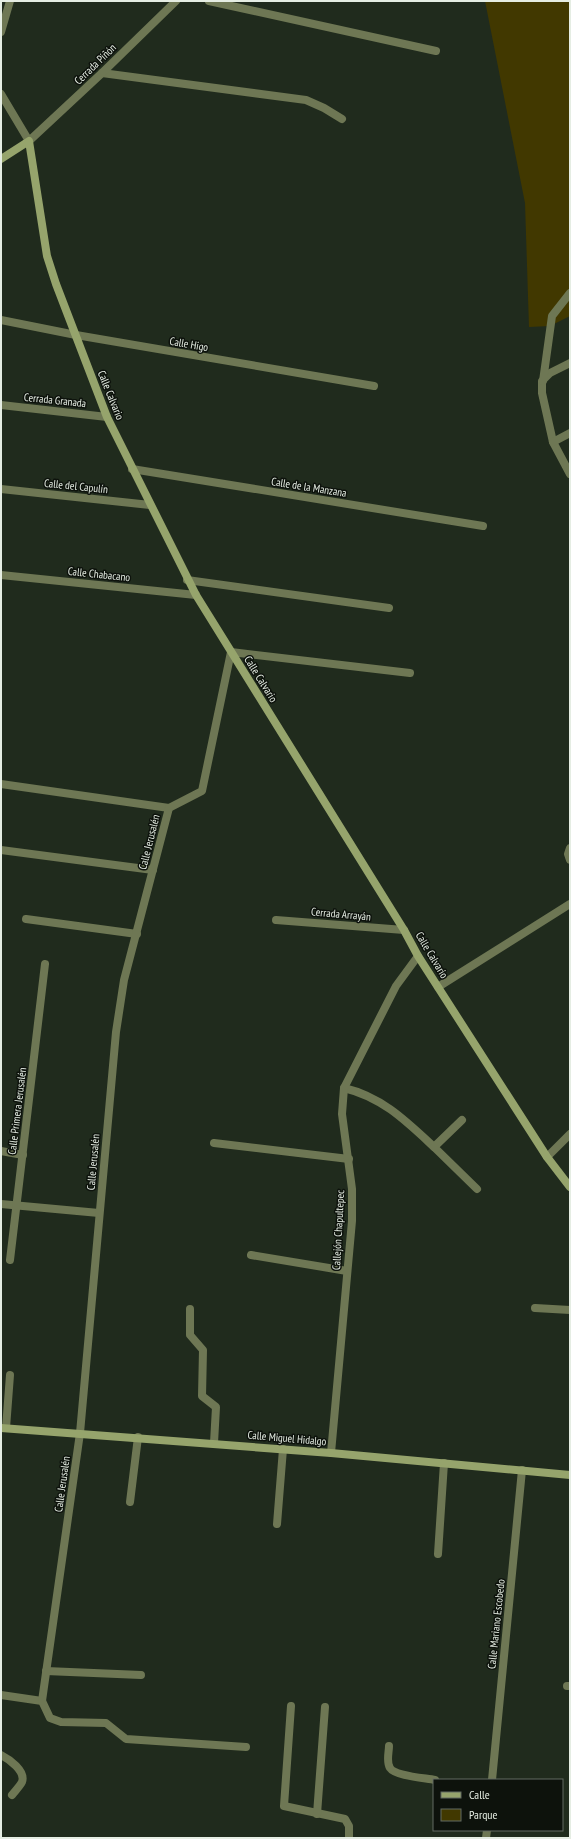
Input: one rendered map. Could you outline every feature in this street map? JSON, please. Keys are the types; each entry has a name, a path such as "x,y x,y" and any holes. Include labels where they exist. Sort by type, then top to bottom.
{"street":[{"path":"1,32 10,1"},
{"name":"Cerrada Piñón","path":"29,141 176,1"},
{"path":"209,1 436,51"},
{"path":"102,73 306,100 342,118"},
{"path":"1,94 29,141 1,159"},
{"name":"Calle Calvario","path":"29,141 47,256 56,284 107,417 186,580 404,930 418,956 547,1157 570,1187"},
{"path":"570,293 552,316 542,382 542,393 553,442 570,474"},
{"name":"Calle Higo","path":"1,320 76,335 374,386"},
{"path":"542,382 550,373 570,363"},
{"name":"Cerrada Granada","path":"1,405 107,417"},
{"path":"553,442 570,433"},
{"name":"Calle de la Manzana","path":"132,469 483,526"},
{"name":"Calle del Capulín","path":"1,489 150,504"},
{"name":"Calle Chabacano","path":"1,575 196,595"},
{"path":"186,580 389,608"},
{"path":"231,652 410,673"},
{"name":"Calle Jerusalén","path":"42,1701 80,1433 99,1213 124,980 169,808 202,791 231,652"},
{"path":"1,784 169,808"},
{"path":"570,848 568,854 570,860"},
{"path":"1,850 153,870"},
{"path":"438,987 570,904"},
{"path":"26,919 137,934"},
{"name":"Cerrada Arrayán","path":"276,920 404,930"},
{"name":"Callejón Chapultepec","path":"331,1453 352,1221 352,1189 342,1114 344,1088 396,986 418,956"},
{"name":"Calle Primera Jerusalén","path":"10,1260 46,964"},
{"path":"344,1088 362,1092 401,1116 477,1189"},
{"path":"434,1147 462,1120"},
{"path":"547,1157 570,1134"},
{"path":"214,1143 349,1159"},
{"path":"1,1151 23,1155"},
{"path":"1,1204 99,1213"},
{"path":"251,1254 347,1271"},
{"path":"536,1308 570,1310"},
{"path":"190,1309 190,1335 203,1350 202,1396 216,1407 214,1443"},
{"path":"4,1428 10,1375"},
{"name":"Calle Miguel Hidalgo","path":"4,1428 214,1443 570,1475"},
{"path":"130,1502 138,1437"},
{"path":"277,1524 283,1449"},
{"path":"438,1554 444,1463"},
{"name":"Calle Mariano Escobedo","path":"492,1779 522,1470"},
{"path":"46,1671 141,1675"},
{"path":"1,1695 42,1701 50,1718 61,1722 106,1723 126,1739 246,1747"},
{"path":"291,1706 284,1806 345,1819 349,1826 349,1838"},
{"path":"317,1814 325,1707"},
{"path":"390,1746 388,1762 390,1768 396,1773 433,1780"},
{"path":"1,1755 19,1769 22,1774 22,1781 12,1795"}],"green space":[{"path":"485,1 570,1 570,316 550,326 529,327 525,203"}]}
